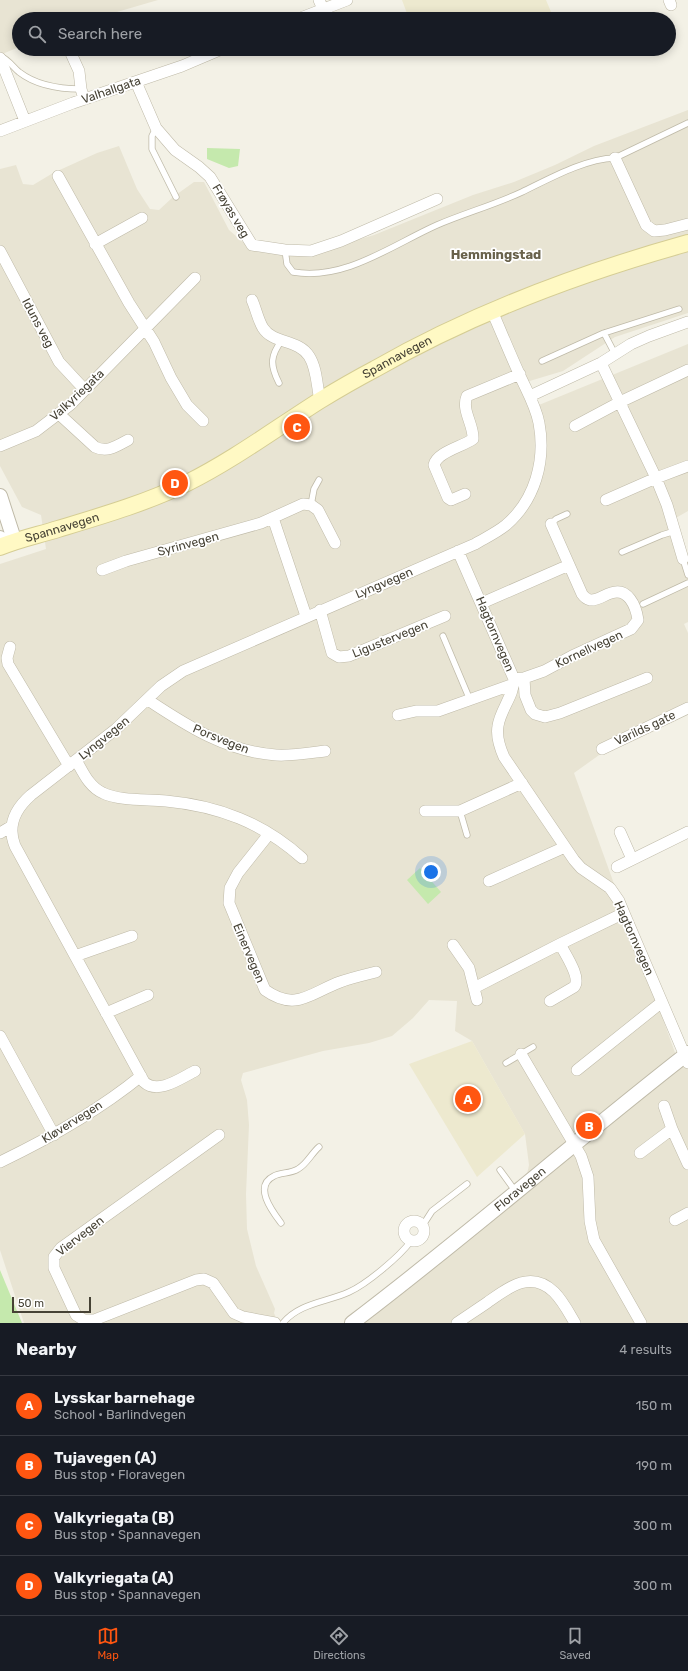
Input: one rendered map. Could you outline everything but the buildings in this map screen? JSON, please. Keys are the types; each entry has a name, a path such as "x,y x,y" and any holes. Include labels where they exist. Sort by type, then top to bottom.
{"main road":[{"name":"Spannavegen","path":"4,540 155,498 188,483 246,449 320,401 390,361 492,311 605,268 688,243"}],"street":[{"path":"310,12 321,5 347,0"},
{"path":"72,56 79,71 82,94"},
{"name":"Valhallgata","path":"0,131 82,94 136,82 191,56"},
{"path":"0,57 25,121"},
{"name":"Frøyas veg","path":"136,82 156,128 175,150 210,177 252,245 285,250 311,251 341,241 437,199"},
{"path":"615,158 646,225 654,231 688,224"},
{"path":"58,176 144,329 154,342 171,378 187,405 203,421"},
{"path":"95,244 142,218"},
{"name":"Iduns veg","path":"0,251 59,362 85,390"},
{"name":"Valkyriegata","path":"0,446 36,431 59,414 85,390 195,278"},
{"path":"252,300 264,329 269,334 297,345 305,350 310,358 320,401"},
{"name":"Lyngvegen","path":"12,826 16,811 22,803 116,729 162,686 183,671 306,616 474,544 505,526 517,514 527,501 534,486 541,453 541,437 539,422 530,396 492,311"},
{"path":"530,396 601,363 631,344 688,322"},
{"path":"601,363 656,478 667,505 683,559"},
{"path":"575,426 620,402 688,370"},
{"path":"465,494 451,500 448,498 434,465 435,460 473,439 474,434 465,406 467,396 520,374"},
{"path":"59,414 100,450 112,448 128,440"},
{"path":"606,500 688,466"},
{"path":"0,496 4,540"},
{"name":"Syrinvegen","path":"102,570 126,561 248,528 303,504 311,504"},
{"path":"311,504 318,510 335,543"},
{"path":"273,518 306,616"},
{"name":"Kornellvegen","path":"517,680 544,671 572,656 631,629 638,620 633,602 627,595 620,592 613,592 590,600 582,594 551,524"},
{"name":"Hagtornvegen","path":"458,551 517,680 498,727 499,742 504,757 581,868 610,888 619,901 687,1056"},
{"path":"482,603 568,565"},
{"name":"Ligustervegen","path":"320,610 332,653 339,657 349,656 444,616"},
{"name":"Lyngvegen","path":"10,648 7,658 8,664 73,763"},
{"path":"398,715 416,711 438,711 470,700 517,680 526,695 531,710 535,714 545,717 647,678"},
{"name":"Porsvegen","path":"148,700 197,730 236,748 277,755 307,754 325,751"},
{"name":"Varilds gate","path":"602,749 688,708"},
{"path":"73,763 89,782 102,793 120,797 202,806 234,815 290,847 302,858"},
{"path":"425,811 460,811 522,783"},
{"path":"0,833 12,826 13,840 16,846 106,1013 141,1076 148,1085 157,1087 162,1086 195,1071"},
{"path":"620,832 632,859"},
{"path":"617,867 688,832"},
{"name":"Einervegen","path":"269,834 238,873 230,888 229,902 264,990 275,998 292,1001 306,998 339,982 376,972"},
{"path":"489,881 565,847"},
{"path":"478,987 560,944 624,913"},
{"path":"75,956 132,936"},
{"path":"550,1000 574,987 580,982 560,944"},
{"path":"453,945 469,968 478,987 477,1000"},
{"path":"106,1013 148,995"},
{"path":"577,1070 662,1002"},
{"path":"0,1036 4,1052 54,1135"},
{"path":"521,1054 584,1162 588,1177 590,1221 594,1240 641,1323"},
{"name":"Floravegen","path":"352,1323 421,1270 574,1143 687,1056"},
{"name":"Kløvervegen","path":"0,1162 54,1135 141,1076"},
{"path":"664,1106 672,1129 688,1164"},
{"path":"640,1153 672,1129"},
{"name":"Viervegen","path":"219,1134 61,1248 54,1257 54,1268 76,1315 84,1320 94,1320 196,1280 204,1279 213,1283 240,1320 275,1323"},
{"path":"675,1220 688,1213"},
{"path":"412,1221 418,1221 423,1225 425,1231 422,1237 417,1241 410,1241 406,1237 404,1230 406,1224 412,1221"},
{"path":"457,1323 507,1288 527,1281 540,1284 554,1293 575,1323"}],"lane":[{"path":"0,57 7,60 20,73 43,84 82,94"},
{"path":"285,250 287,264 293,272 305,274 322,273 347,267 392,248 435,226 503,200 572,169 603,158 615,158 688,123"},
{"path":"156,128 152,136 152,149 176,197"},
{"path":"542,361 604,333 679,310"},
{"path":"604,333 615,354"},
{"path":"279,383 272,369 272,361 275,351 282,340"},
{"path":"311,504 314,489 319,480"},
{"name":"Kornellvegen","path":"551,524 556,519 567,514"},
{"path":"622,552 675,531"},
{"path":"683,559 688,575"},
{"path":"643,604 688,583"},
{"path":"443,636 470,700"},
{"path":"460,811 467,835"},
{"path":"506,1063 533,1047"},
{"path":"281,1223 265,1197 264,1192 267,1182 274,1176 299,1169 311,1154 319,1147"},
{"path":"500,1170 516,1192"},
{"path":"423,1225 432,1211 467,1184"},
{"path":"283,1323 293,1313 303,1308 342,1295 362,1284 404,1250 410,1241"}],"shaded area":[{"path":"0,0 158,0 117,12 12,12 12,50 0,55"},
{"path":"402,0 546,0 551,12 406,12"},
{"path":"688,110 688,313 615,337 563,371 523,383 534,407 688,344 688,511 674,519 688,561 688,622 684,624 688,633 688,706 602,753 574,773 678,1061 688,1054 688,1323 356,1323 526,1179 529,1165 525,1134 472,1041 455,1031 457,1001 429,1000 413,1018 392,1036 369,1043 323,1051 243,1073 241,1080 247,1100 249,1125 246,1194 247,1229 256,1266 275,1309 274,1313 278,1323 24,1323 0,1250 0,564 46,549 41,515 22,507 0,466 0,169 16,165 23,184 33,185 53,173 97,153 119,146 137,189 150,209 159,210 173,197 194,182 204,182 229,230 244,243 271,248 337,246 374,235 473,195 514,182 555,165 594,146"},
{"path":"472,1041 525,1134 477,1177 409,1064"}],"green space":[{"path":"207,148 240,149 238,166 229,168 207,159"},
{"path":"420,868 441,892 428,904 407,880"},
{"path":"0,1270 22,1323 0,1323"}],"place":[{"name":"Valkyriegata (B)","path":"297,427"},
{"name":"Valkyriegata (A)","path":"175,483"},
{"name":"Lysskar barnehage","path":"468,1099"},
{"name":"Tujavegen (A)","path":"589,1126"}],"district":[{"name":"Hemmingstad","path":"496,254"}]}
